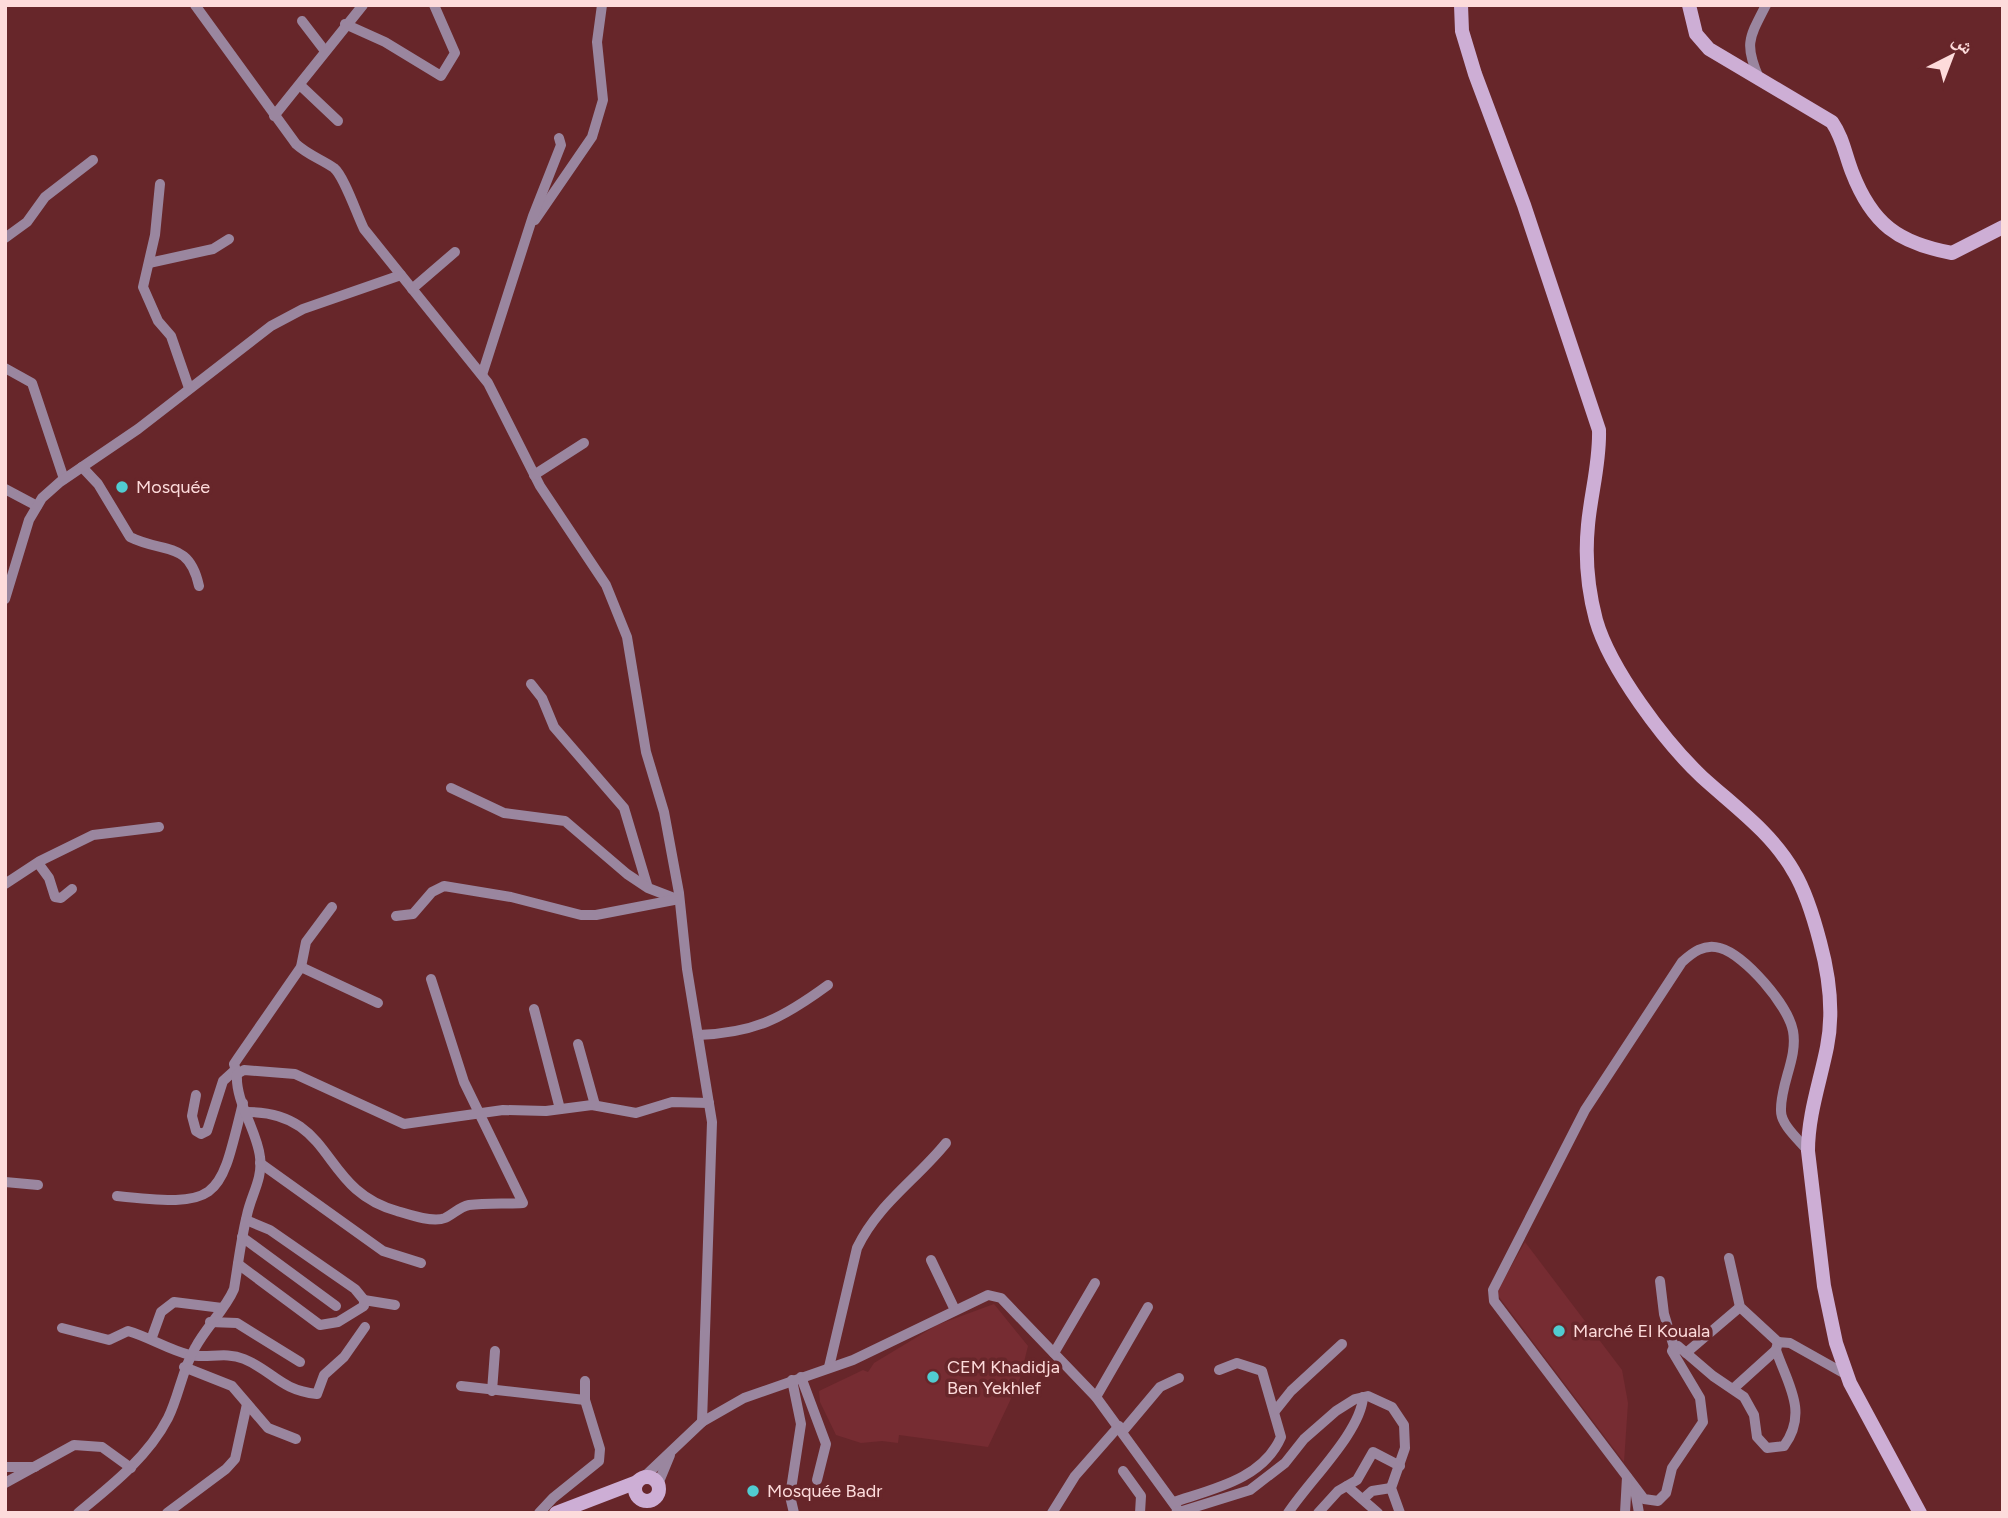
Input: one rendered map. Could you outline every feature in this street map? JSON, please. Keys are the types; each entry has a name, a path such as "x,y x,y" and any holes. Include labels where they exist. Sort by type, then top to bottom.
{"main road":[{"path":"1461,5 1462,31 1475,74 1524,205 1599,430 1600,455 1588,525 1588,557 1592,603 1602,639 1622,678 1684,759 1758,826 1795,872 1820,942 1829,983 1831,1016 1828,1044 1808,1130 1808,1151 1830,1317 1847,1375 1920,1513"},
{"path":"1689,5 1696,34 1709,49 1832,122 1842,137 1851,171 1880,223 1905,240 1952,253 2003,227"},
{"path":"640,1493 652,1478 657,1490 651,1513"},
{"path":"556,1513 608,1493 640,1493 650,1500 657,1490"}],"street":[{"path":"195,5 296,144 307,155 335,169 344,179 350,201 364,229 482,375 555,511 595,567 618,608 627,637 646,751 664,812 709,1103 712,1148 707,1201 702,1422"},
{"path":"345,24 385,42 441,76 455,53 434,5"},
{"path":"528,229 592,136 603,100 597,42 602,5"},
{"path":"1759,78 1749,54 1749,44 1764,8 1777,5"},
{"path":"274,116 301,86 345,24 362,6"},
{"path":"302,20 325,51"},
{"path":"301,86 338,121"},
{"path":"482,375 528,229 561,145 559,138"},
{"path":"5,239 27,222 45,197 93,160"},
{"path":"160,184 155,235 142,287 158,321 171,336 189,388"},
{"path":"149,263 213,248 229,239"},
{"path":"412,289 455,252"},
{"path":"5,598 29,520 37,506 64,479 271,326 303,309 401,275"},
{"path":"5,368 32,383 64,479"},
{"path":"534,475 584,443"},
{"path":"82,467 98,484 130,537 180,552 195,569 199,586"},
{"path":"5,489 37,506"},
{"path":"531,684 542,698 554,727 624,808 640,869 648,888"},
{"path":"451,788 503,813 565,821 648,888 679,899"},
{"path":"5,884 38,863 93,835 159,827"},
{"path":"38,863 49,878 55,897 61,898 72,889"},
{"path":"396,916 413,914 432,892 444,886 511,897 581,915 596,915 679,899"},
{"path":"78,1513 131,1468 168,1418 184,1367 210,1322 234,1289 246,1220 259,1183 260,1163 236,1084 238,1058 301,967 306,942 332,907"},
{"path":"1660,1281 1664,1314 1674,1347 1672,1351 1700,1398 1703,1422 1672,1468 1666,1493 1658,1501 1644,1499 1494,1301 1493,1290 1586,1110 1682,962 1694,951 1721,948 1752,972 1775,995 1787,1013 1793,1031 1793,1048 1781,1112 1791,1131 1808,1151"},
{"path":"301,967 379,1003"},
{"path":"245,1107 279,1115 308,1130 344,1180 373,1203 396,1211 444,1219 467,1205 523,1203 464,1082 431,979"},
{"path":"698,1035 743,1031 771,1022 785,1016 828,985"},
{"path":"534,1009 560,1109"},
{"path":"578,1044 596,1105"},
{"path":"196,1095 192,1116 196,1131 201,1134 207,1131 223,1081 244,1070 295,1074 404,1124 480,1112 596,1105 636,1113 672,1102 709,1103"},
{"path":"117,1196 192,1201 209,1190 223,1177 245,1107"},
{"path":"829,1367 858,1248 865,1232 889,1200 946,1143"},
{"path":"260,1163 383,1251 421,1263"},
{"path":"5,1182 38,1185"},
{"path":"246,1220 270,1230 355,1289 364,1300 396,1305"},
{"path":"242,1237 336,1306"},
{"path":"1674,1347 1686,1353 1713,1377 1734,1388 1750,1405 1760,1444 1767,1448 1784,1446 1792,1431 1796,1401 1777,1346 1740,1307 1730,1258"},
{"path":"931,1260 955,1310"},
{"path":"238,1264 325,1326 363,1306 364,1300"},
{"path":"1054,1353 1095,1283"},
{"path":"640,1493 671,1454 702,1422 744,1398 853,1360 988,1296 1001,1298 1097,1397 1176,1509"},
{"path":"152,1337 160,1312 174,1302 222,1308"},
{"path":"1097,1397 1148,1307"},
{"path":"1686,1353 1740,1307"},
{"path":"210,1322 237,1324 300,1362"},
{"path":"62,1328 108,1340 128,1331 152,1337 191,1355 234,1356 246,1360 289,1389 317,1394 324,1375 345,1357 365,1327"},
{"path":"1734,1388 1777,1346 1790,1343 1847,1375"},
{"path":"1275,1411 1291,1391 1342,1345"},
{"path":"492,1391 495,1352"},
{"path":"1176,1509 1235,1481 1266,1460 1280,1437 1262,1371 1237,1363 1219,1370"},
{"path":"184,1367 225,1382 239,1392 268,1428 296,1439"},
{"path":"797,1378 826,1444 817,1480"},
{"path":"794,1513 790,1496 801,1424 797,1378"},
{"path":"1052,1513 1075,1476 1160,1387 1179,1378"},
{"path":"539,1513 553,1498 599,1461 600,1449 585,1400 585,1381"},
{"path":"461,1386 585,1400"},
{"path":"1176,1509 1250,1490 1285,1463 1304,1439 1336,1411 1368,1396 1392,1407 1404,1425 1405,1448 1391,1488 1400,1513"},
{"path":"1288,1513 1347,1436 1362,1408 1363,1397"},
{"path":"167,1513 226,1469 235,1459 247,1404"},
{"path":"5,1483 74,1445 102,1447 131,1468"},
{"path":"1318,1513 1357,1480 1373,1452 1400,1466"},
{"path":"657,1490 671,1454"},
{"path":"5,1467 36,1467"},
{"path":"1123,1471 1141,1496 1140,1513"},
{"path":"1625,1513 1627,1477"},
{"path":"1347,1486 1378,1513"},
{"path":"1634,1486 1639,1513"},
{"path":"1363,1499 1372,1490 1391,1488"}],"shaded area":[{"name":"Marché El Kouala","path":"1525,1242 1622,1370 1628,1403 1624,1462 1496,1293"},
{"name":"CEM Khadidja Ben Yekhlef","path":"994,1304 1028,1346 1019,1382 988,1447 899,1435 898,1443 861,1443 836,1435 820,1402 819,1391 863,1370 868,1372 874,1363 937,1325"}],"place":[{"name":"Mosquée","path":"122,487"},
{"name":"Marché El Kouala","path":"1559,1331"},
{"name":"CEM Khadidja Ben Yekhlef","path":"933,1377"},
{"name":"Mosquée Badr","path":"753,1491"}]}
